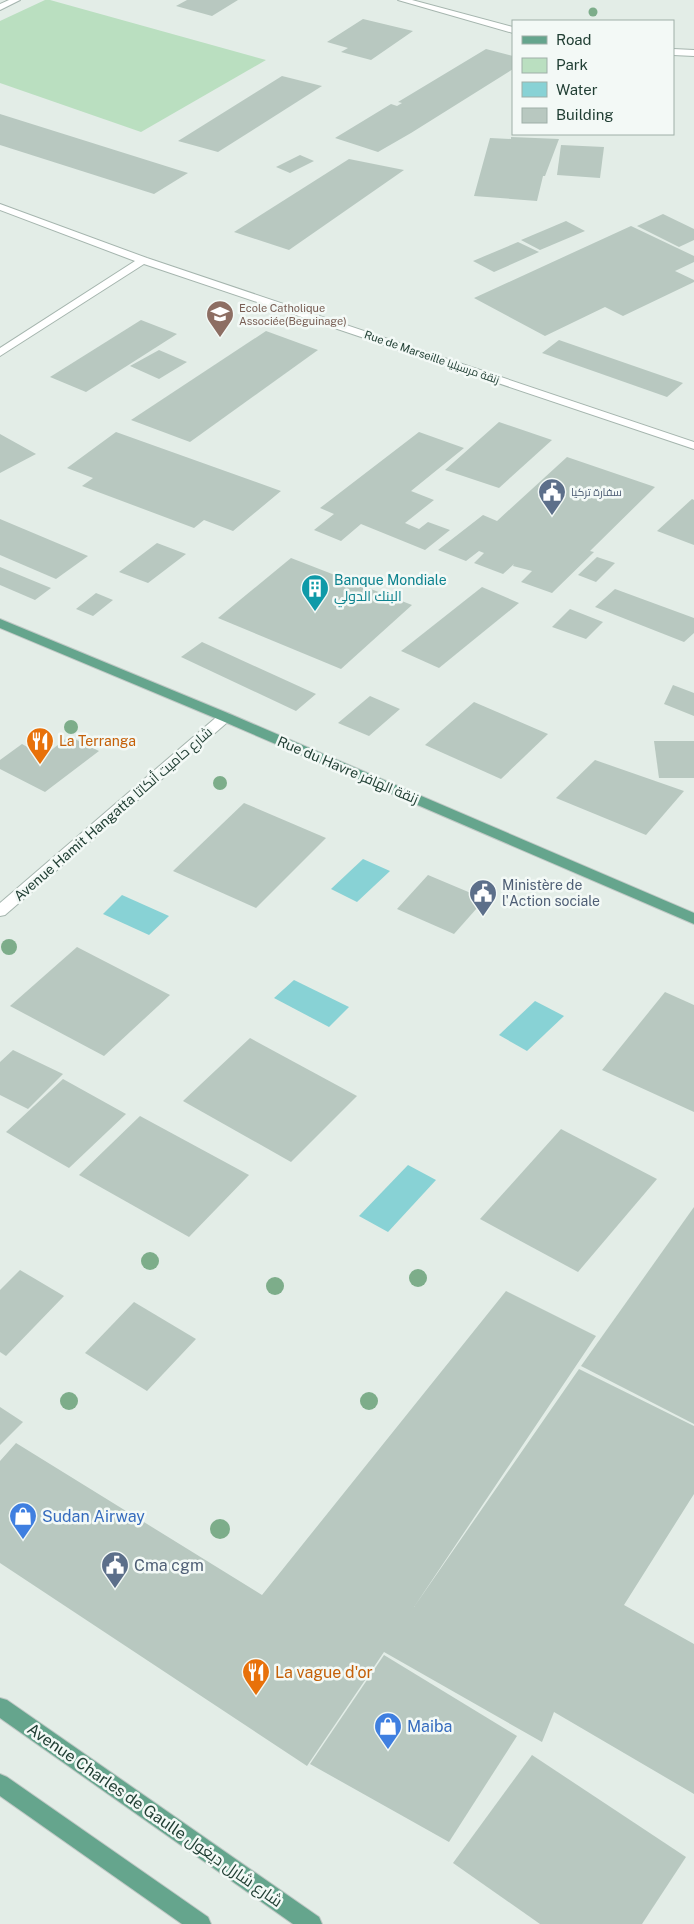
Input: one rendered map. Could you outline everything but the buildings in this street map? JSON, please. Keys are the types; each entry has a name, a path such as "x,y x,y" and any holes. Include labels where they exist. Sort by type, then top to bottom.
{"main road":[{"name":"Rue du Havre زنقة الهافر","path":"0,623 225,717 694,919"},
{"name":"Avenue Charles de Gaulle شارع شارل ديغول","path":"0,1707 311,1924"},
{"path":"0,1784 200,1924"}],"street":[{"path":"0,7 16,0"},
{"path":"402,0 512,30"},
{"path":"674,52 694,53"},
{"name":"Rue de Marseille زنقة مرسيليا","path":"0,208 143,260 694,446"},
{"path":"0,353 143,260"},
{"name":"Avenue Hamit Hangatta شارع حاميت أنكاتا","path":"0,911 225,717"}],"green space":[{"path":"45,0 266,60 141,132 0,83 0,21"}],"water":[{"path":"363,859 390,871 357,902 331,889"},
{"path":"122,895 169,916 149,935 103,914"},
{"path":"294,980 349,1007 329,1027 274,998"},
{"path":"535,1001 564,1016 527,1051 499,1035"},
{"path":"408,1165 436,1180 388,1232 359,1216"}],"place":[{"name":"Ecole Catholique Associée(Beguinage)","path":"220,338"},
{"name":"سفارة تركيا","path":"552,516"},
{"name":"Banque Mondiale البنك الدولي","path":"315,612"},
{"name":"La Terranga","path":"40,765"},
{"name":"Ministère de l'Action sociale","path":"483,917"},
{"name":"Sudan Airway","path":"23,1540"},
{"name":"Cma cgm","path":"115,1589"},
{"name":"La vague d'or","path":"256,1696"},
{"name":"Maiba","path":"388,1750"}]}
